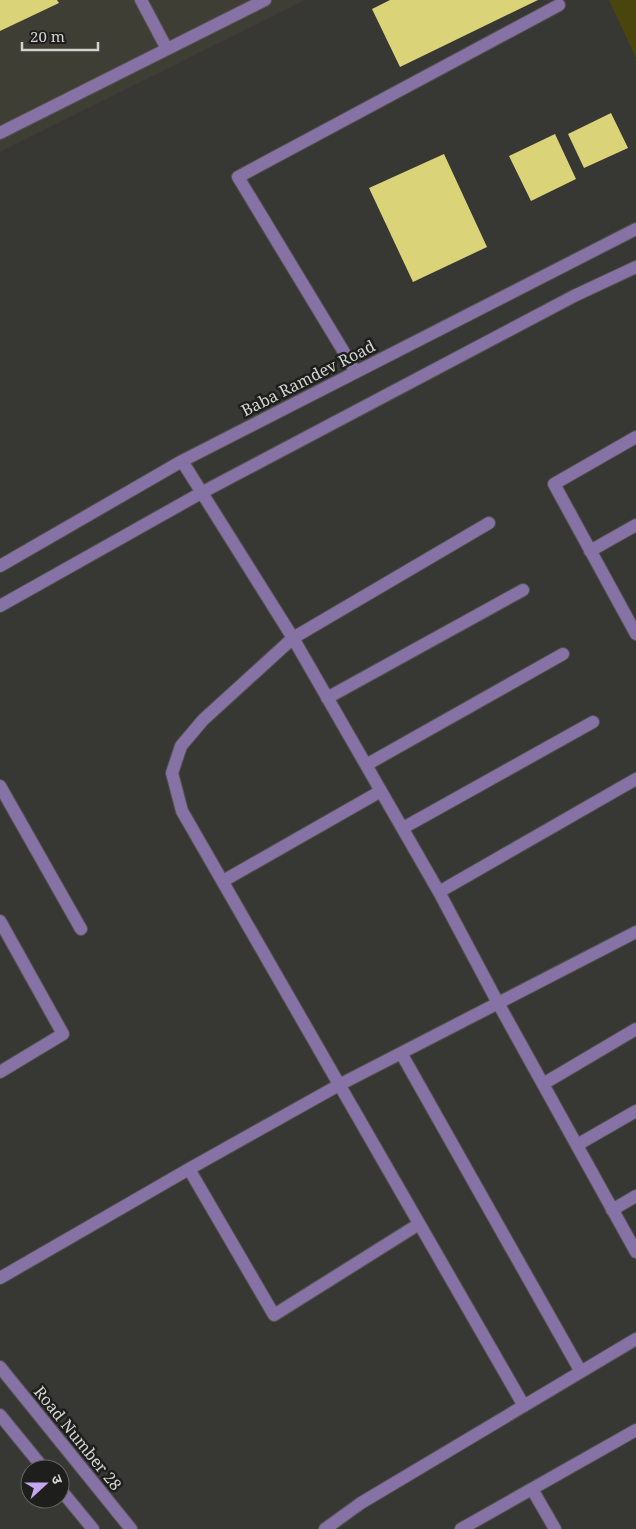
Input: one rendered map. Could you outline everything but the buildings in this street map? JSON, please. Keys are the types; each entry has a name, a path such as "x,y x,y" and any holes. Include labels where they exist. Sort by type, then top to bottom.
{"street":[{"path":"141,0 167,49"},
{"path":"0,133 265,0"},
{"path":"356,372 238,177 559,5"},
{"name":"Baba Ramdev Road","path":"0,566 182,461 636,229"},
{"path":"0,606 201,493 574,296 636,267"},
{"path":"636,437 554,484 590,551 632,617 636,634"},
{"path":"182,461 293,638 403,828 636,1252"},
{"path":"489,523 293,638 203,720 181,746 172,773 182,810 524,1406"},
{"path":"590,551 636,525"},
{"path":"327,698 523,590"},
{"path":"366,766 563,654"},
{"path":"403,828 593,722"},
{"path":"439,892 636,779"},
{"path":"0,786 80,929"},
{"path":"224,881 381,791"},
{"path":"0,920 63,1034 0,1072"},
{"path":"0,1278 339,1085 636,932"},
{"path":"543,1084 636,1029"},
{"path":"401,1053 581,1372"},
{"path":"577,1145 636,1111"},
{"path":"189,1169 274,1315 420,1224"},
{"path":"612,1210 636,1196"},
{"path":"325,1529 361,1503 636,1339"},
{"name":"Road Number 28","path":"0,1367 131,1529"},
{"path":"0,1415 36,1459"},
{"path":"461,1529 636,1430"},
{"path":"532,1489 555,1529"},
{"path":"70,1501 93,1529"}],"shaded area":[{"path":"0,0 305,0 0,152"},
{"path":"609,0 636,0 636,58"}]}
